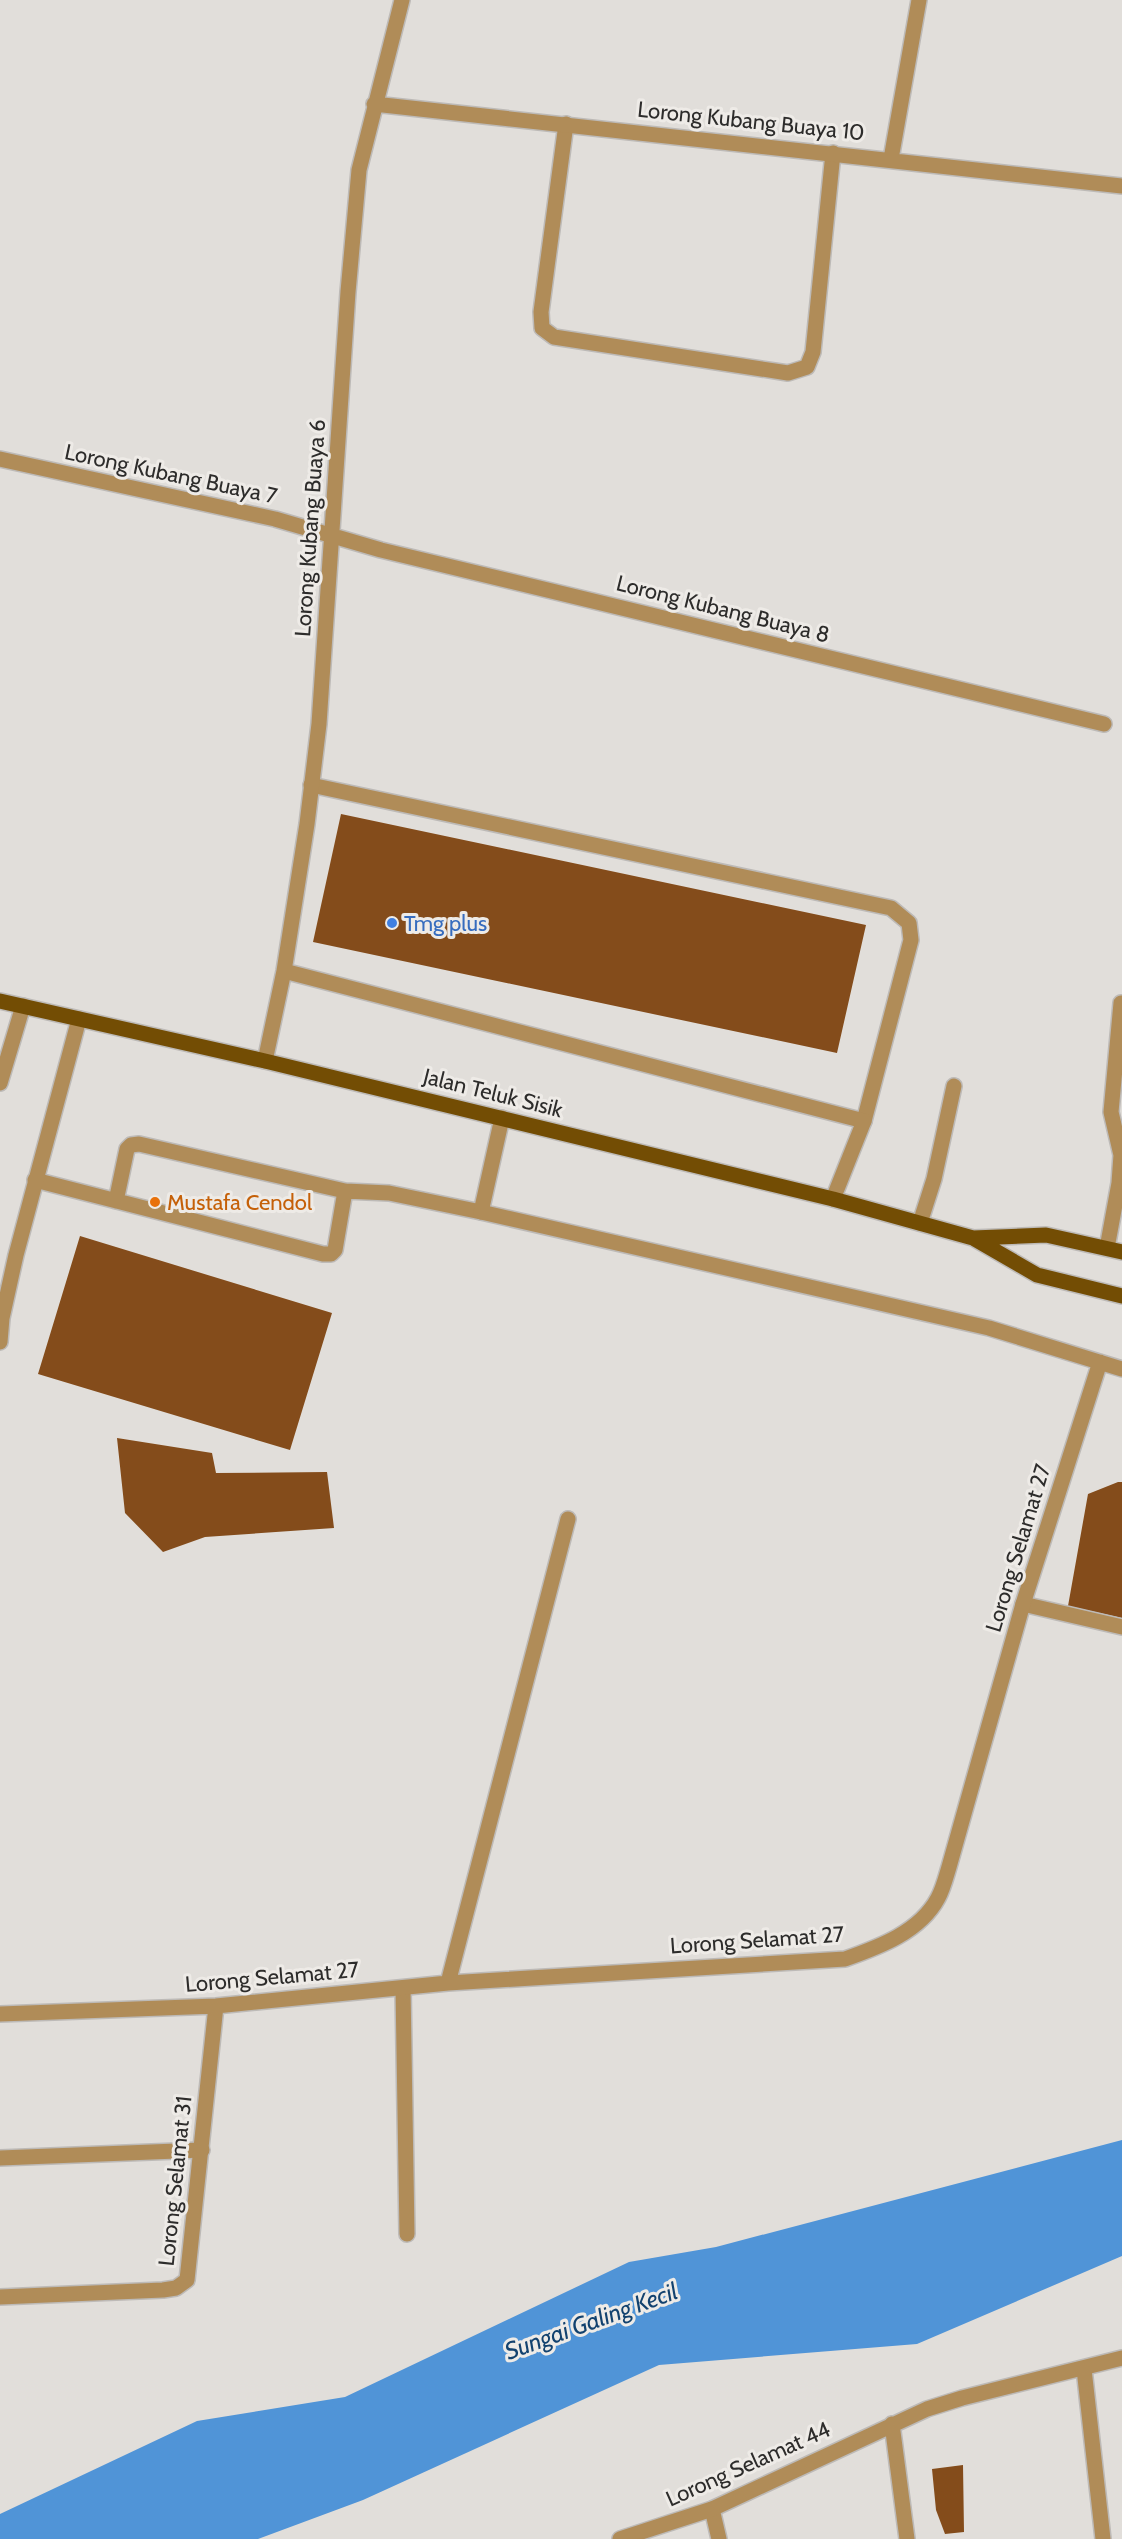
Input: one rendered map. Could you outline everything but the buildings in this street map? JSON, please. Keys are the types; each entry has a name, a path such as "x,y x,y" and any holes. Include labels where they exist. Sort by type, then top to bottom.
{"main road":[{"name":"Jalan Teluk Sisik","path":"0,1001 265,1061 833,1199 973,1238 1037,1275 1122,1296"},
{"name":"Jalan Teluk Sisik","path":"973,1238 1046,1235 1115,1250"}],"street":[{"name":"Lorong Kubang Buaya 6","path":"265,1061 284,971 318,724 359,170 402,0"},
{"path":"891,159 919,0"},
{"name":"Lorong Kubang Buaya 10","path":"374,104 1122,186"},
{"path":"566,124 541,312 542,328 554,337 788,373 807,367 813,352 833,153"},
{"name":"Lorong Kubang Buaya 7","path":"0,459 275,519 332,534"},
{"name":"Lorong Kubang Buaya 8","path":"332,534 393,553 1104,724"},
{"path":"311,785 891,908 909,923 911,940 864,1121 833,1199"},
{"path":"284,971 864,1121"},
{"path":"1115,1250 1121,1155 1111,1112 1121,1003"},
{"path":"0,1083 23,1006"},
{"path":"0,1342 1,1318 35,1180 79,1019"},
{"path":"920,1223 934,1179 954,1086"},
{"path":"481,1212 502,1118"},
{"path":"116,1201 127,1149 131,1145 140,1144 345,1191 388,1193 481,1212 989,1328 1122,1369"},
{"path":"35,1180 323,1254 331,1254 335,1250 345,1191"},
{"name":"Lorong Selamat 27","path":"0,2014 216,2006 448,1983 845,1959 879,1947 915,1926 938,1899 949,1867 1023,1604 1100,1362"},
{"path":"448,1983 568,1519"},
{"path":"1023,1604 1122,1628"},
{"path":"403,1988 407,2234"},
{"name":"Lorong Selamat 31","path":"0,2297 176,2288 187,2280 190,2269 216,2006"},
{"path":"0,2158 202,2150"},
{"name":"Lorong Selamat 44","path":"620,2539 712,2509 892,2424 962,2397 1122,2358"},
{"path":"1084,2369 1103,2539"},
{"path":"892,2424 907,2539"},
{"path":"712,2509 719,2539"}],"water":[{"name":"Sungai Galing Kecil","path":"1122,2140 1122,2256 917,2344 659,2365 363,2500 258,2539 0,2539 0,2514 197,2421 345,2397 629,2262 716,2247"}],"place":[{"name":"Tmg plus","path":"392,923"},
{"name":"Mustafa Cendol","path":"155,1202"}]}
